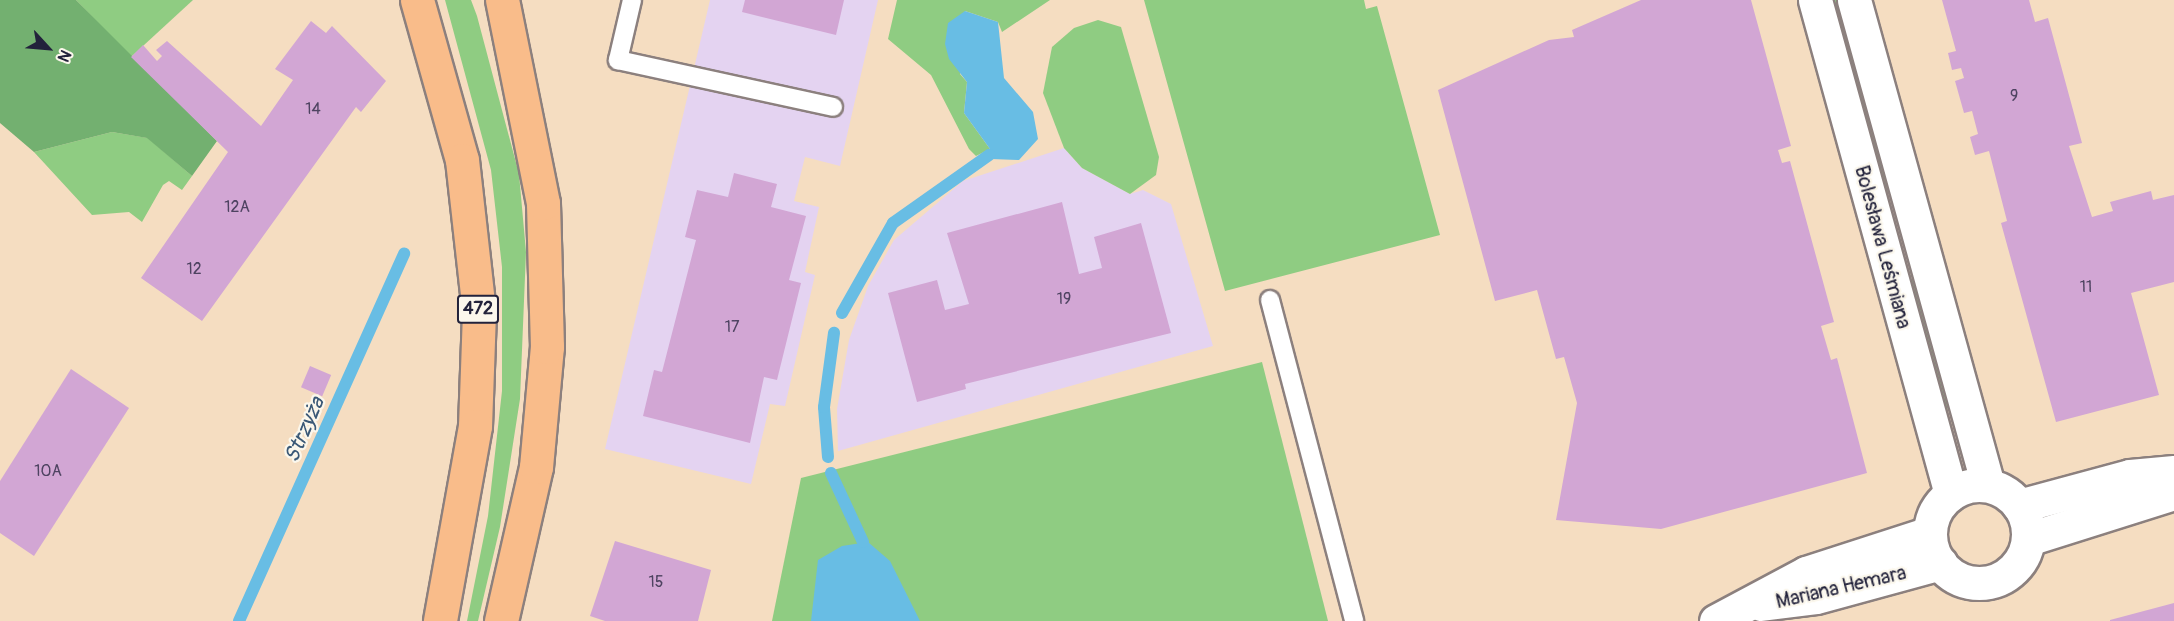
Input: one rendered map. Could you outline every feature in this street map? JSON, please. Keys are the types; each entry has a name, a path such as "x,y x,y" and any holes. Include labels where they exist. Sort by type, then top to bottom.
{"main road":[{"name":"472","path":"417,0 462,160 479,312 475,426 440,621"},
{"path":"501,621 536,467 547,347 543,203 502,0"}],"street":[{"name":"Bolesława Leśmiana","path":"1815,0 1951,494"},
{"name":"Bolesława Leśmiana","path":"1854,0 1988,485"},
{"path":"2019,506 2130,476 2174,472"},
{"path":"1988,485 2019,506 2028,539 2019,563 1986,583 1960,579 1940,563 1929,533 1940,504 1951,494 1988,485"},
{"path":"2028,539 2174,493"},
{"name":"Mariana Hemara","path":"1728,614 1806,573 1929,533"},
{"name":"Mariana Hemara","path":"1728,614 1816,597 1940,563"}],"lane":[{"path":"632,0 618,60 833,107"},
{"path":"1270,300 1354,621"}],"shaded area":[{"path":"710,0 878,0 840,166 805,157 794,201 819,207 805,272 815,275 785,406 770,404 751,484 605,449"},
{"path":"1064,148 1082,168 1130,194 1143,190 1171,204 1213,346 838,451 837,409 849,340 868,286 894,240 963,181"}],"green space":[{"path":"0,0 76,0 217,141 192,176 147,138 112,132 34,152 0,123"},
{"path":"76,0 193,0 131,57"},
{"path":"445,0 471,0 477,16 519,174 526,252 520,399 500,527 478,621 467,621 488,516 502,391 502,267 491,170"},
{"path":"897,0 1050,0 1002,32 998,22 965,11 960,74 967,82 964,113 990,149 976,156 969,149 931,75 888,39"},
{"path":"1144,0 1364,0 1366,9 1377,6 1440,235 1225,291"},
{"path":"1828,0 1840,0 1890,189 1886,194"},
{"path":"1098,20 1121,27 1159,157 1156,175 1130,194 1082,168 1064,148 1043,93 1052,47 1074,28"},
{"path":"112,132 148,138 192,176 182,190 169,181 163,185 142,222 129,212 92,215 34,152"},
{"path":"1909,278 1915,282 1950,408 1939,411"},
{"path":"1262,362 1328,621 772,621 801,478"}],"water":[{"path":"965,11 998,22 1004,78 1033,112 1038,139 1019,160 991,159 990,149 964,113 967,82 949,59 945,44 948,23"},
{"path":"868,542 890,561 920,621 811,621 818,560 842,546"}],"building":[{"path":"745,0 844,0 836,35 742,12"},
{"path":"1641,0 1751,0 1791,146 1778,150 1782,163 1790,161 1834,322 1821,326 1831,360 1837,358 1867,473 1661,529 1556,520 1577,403 1564,357 1556,359 1537,290 1495,301 1438,90 1549,40 1574,37 1572,30"},
{"path":"1942,0 2029,0 2035,22 2048,18 2082,143 2069,146 2092,217 2113,211 2110,202 2151,191 2153,200 2174,195 2174,282 2131,293 2159,395 2056,422 2001,223 2007,221 1989,151 1975,155 1970,137 1978,134 1972,111 1964,113 1955,81 1964,78 1961,68 1952,70 1948,53 1956,51"},
{"path":"311,21 326,33 332,26 386,81 361,112 356,107 202,321 141,278 228,152 131,57 143,45 157,61 162,56 156,50 167,41 261,126 293,80 275,69"},
{"path":"734,173 777,184 771,207 806,216 789,280 801,283 777,380 764,377 750,443 643,416 654,370 662,372 696,240 685,237 697,190 728,197"},
{"path":"1062,202 1079,274 1102,268 1094,237 1141,223 1171,333 965,384 966,389 917,402 888,293 937,280 945,310 969,304 947,233"},
{"path":"310,366 331,375 322,396 301,387"},
{"path":"71,369 129,408 34,556 0,533 0,481"},
{"path":"615,541 711,570 698,621 605,621 590,616"},
{"path":"2174,603 2174,621 2110,621 2110,620"}],"waterway":[{"path":"842,313 893,223 989,155"},
{"name":"Strzyża","path":"239,621 404,253"},
{"path":"828,457 824,407 834,333"},
{"path":"831,473 863,542"}]}
